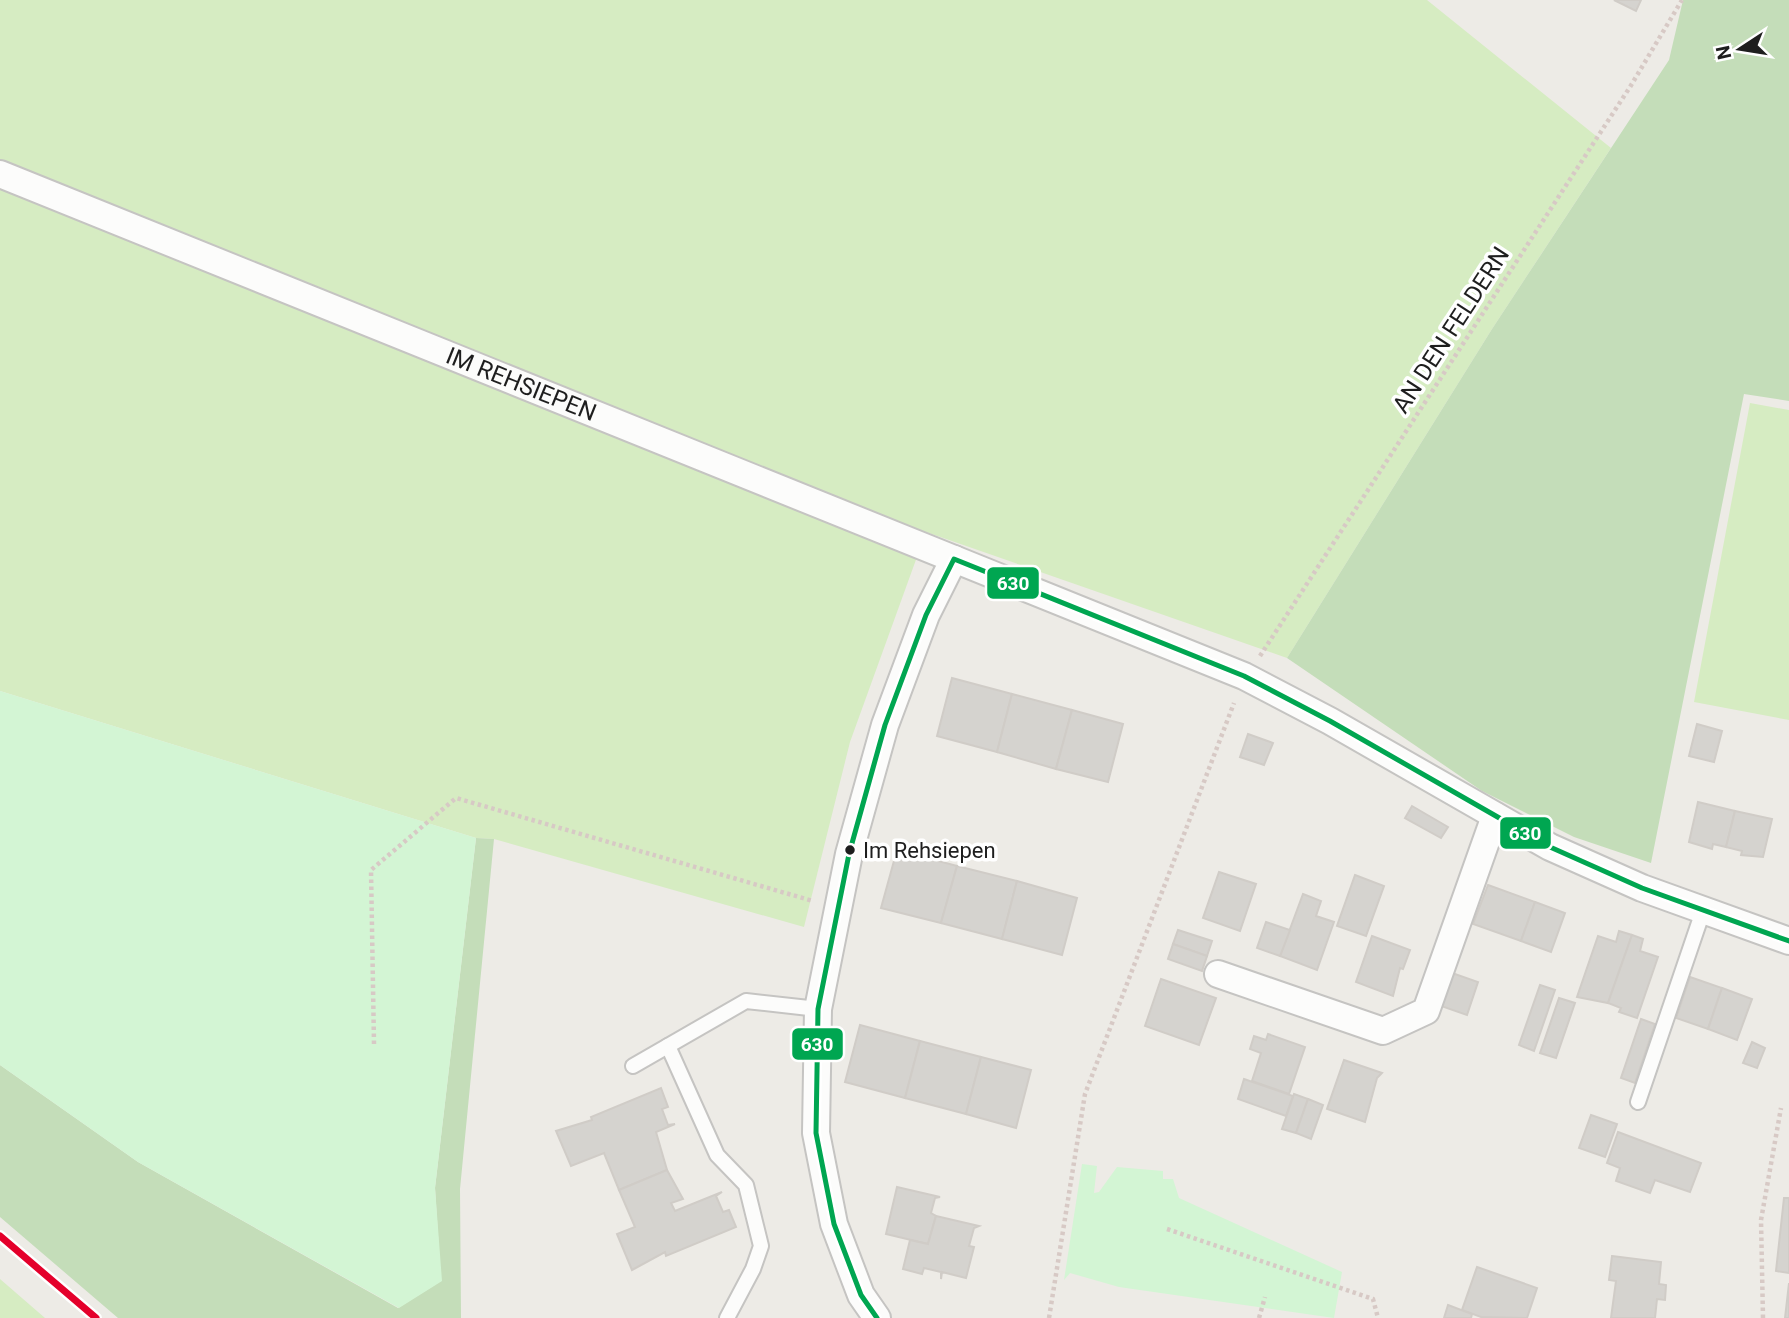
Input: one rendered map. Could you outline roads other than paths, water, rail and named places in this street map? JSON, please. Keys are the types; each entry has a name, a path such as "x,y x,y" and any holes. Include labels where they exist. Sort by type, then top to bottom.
{"street":[{"name":"IM REHSIEPEN","path":"0,174 1244,676 1330,721 1550,847 1642,888 1789,941"},
{"path":"877,1318 861,1295 834,1224 816,1133 818,1009 837,907 885,724 926,615 954,559"},
{"path":"1218,974 1383,1031 1426,1011 1495,816"}],"lane":[{"path":"1638,1102 1703,911"},
{"path":"633,1066 746,1001 818,1009"},
{"path":"668,1046 717,1155 746,1185 761,1246 753,1269 727,1318"}],"place":[{"name":"Im Rehsiepen","path":"850,850"}]}
